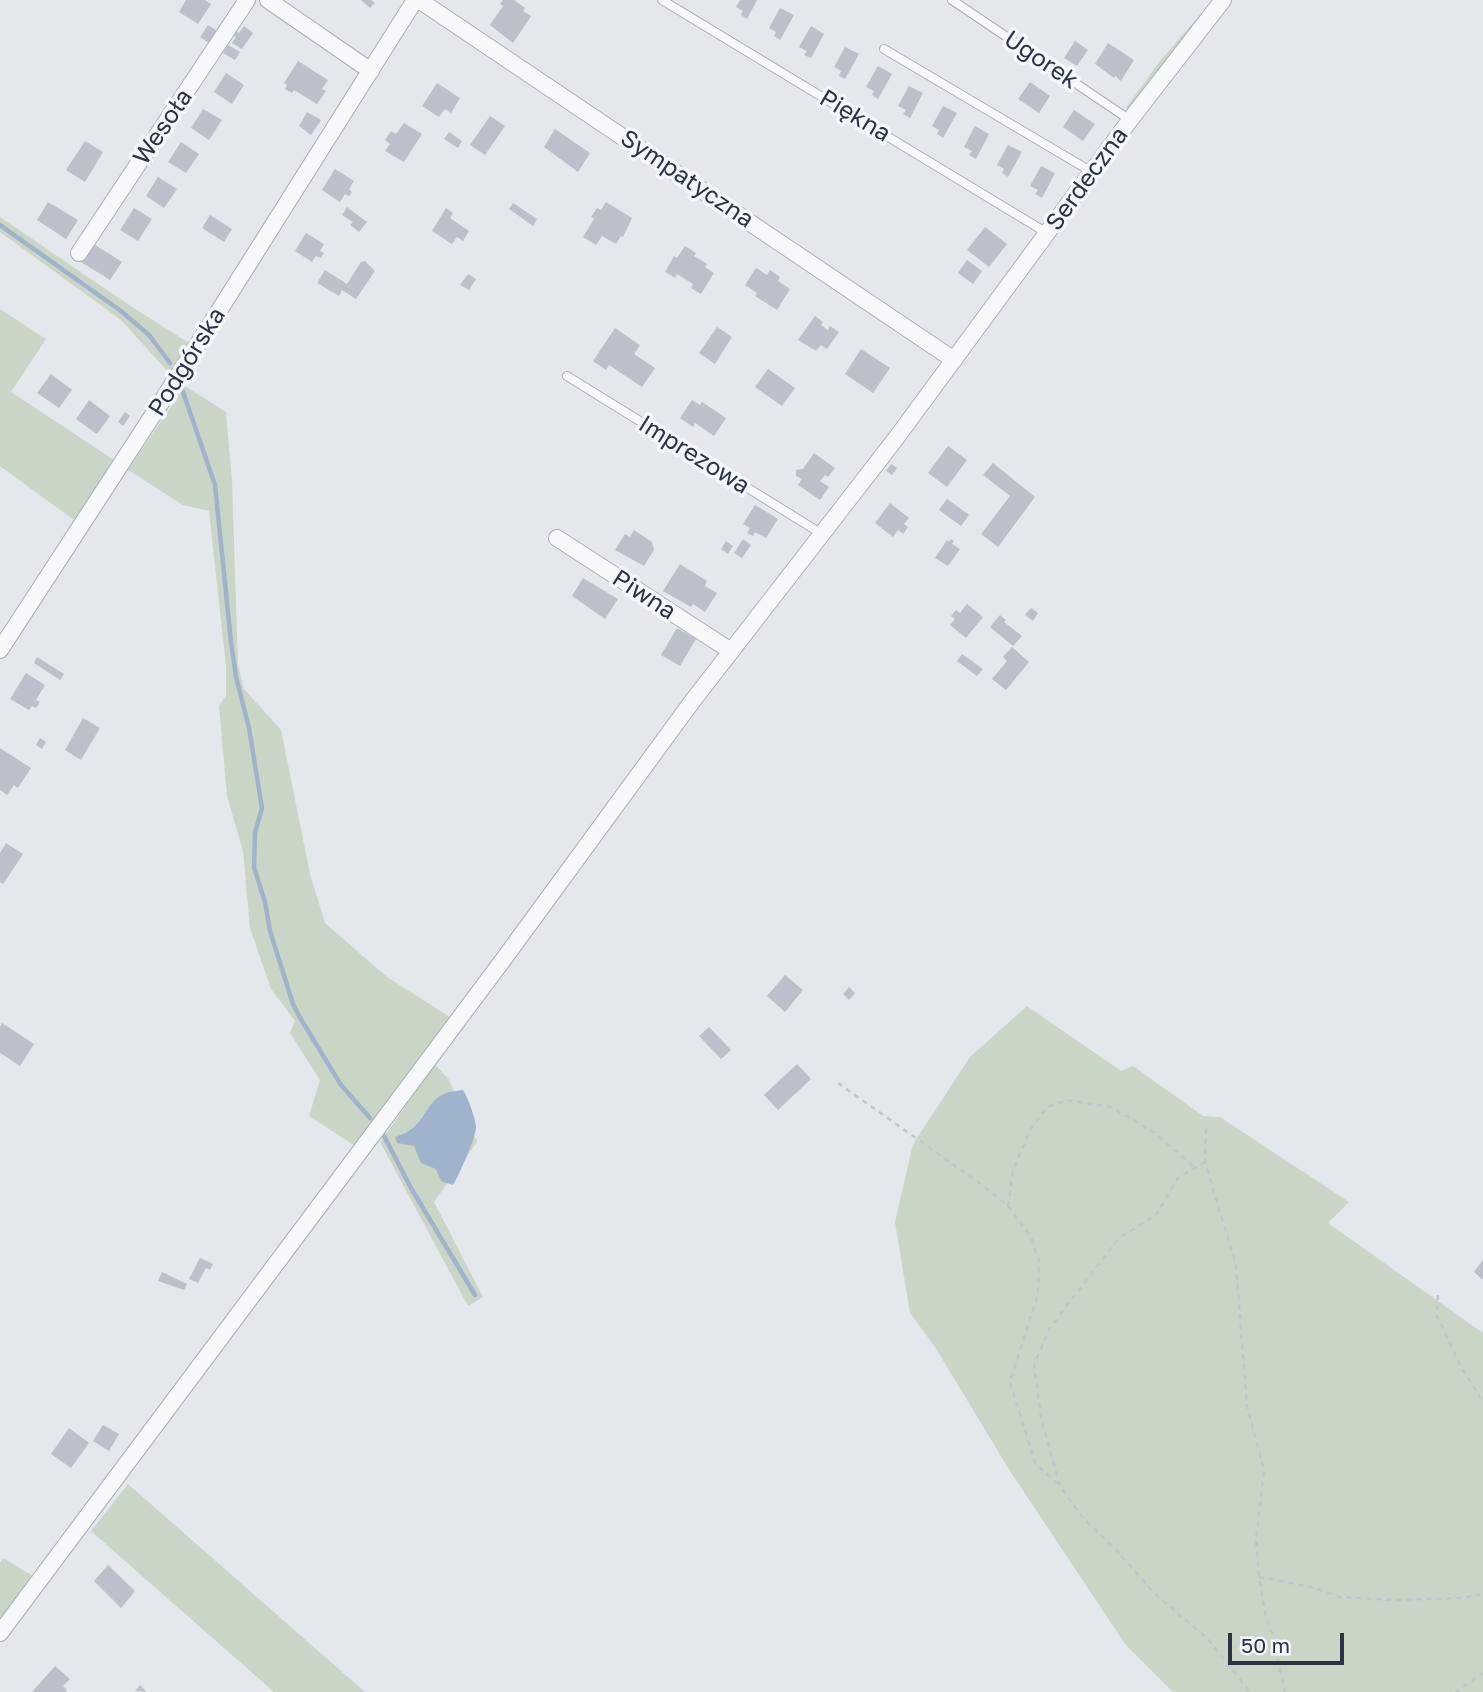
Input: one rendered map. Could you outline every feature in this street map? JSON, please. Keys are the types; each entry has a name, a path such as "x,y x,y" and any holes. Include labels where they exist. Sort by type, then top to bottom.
{"street":[{"name":"Wesoła","path":"79,253 247,0"},
{"path":"268,0 371,71"},
{"name":"Podgórska","path":"0,650 156,411 417,0"},
{"name":"Sympatyczna","path":"417,0 954,360"},
{"name":"Serdeczna","path":"0,1633 255,1295 731,651 954,360 1130,120 1223,0"},
{"name":"Piwna","path":"557,538 731,651"}],"lane":[{"name":"Piękna","path":"662,0 1047,233"},
{"name":"Ugorek","path":"952,0 1130,120"},
{"path":"884,49 1092,172"},
{"name":"Imprezowa","path":"566,376 822,534"}],"path":[{"path":"838,1083 978,1182 1008,1206 1031,1237 1039,1261 1038,1294 1010,1382 1035,1463 1059,1486 1083,1518 1156,1595 1207,1638 1250,1692"},
{"path":"1008,1206 1013,1170 1031,1129 1047,1107 1067,1100 1111,1107 1156,1133 1195,1168"},
{"path":"1206,1129 1205,1162 1236,1265 1247,1406 1264,1470 1256,1541 1259,1577 1266,1618 1285,1692"},
{"path":"1059,1486 1041,1417 1034,1365 1050,1328 1118,1239 1156,1215 1178,1178 1205,1162"},
{"path":"1438,1295 1437,1316 1462,1369 1483,1402"},
{"path":"1259,1577 1311,1587 1339,1597 1394,1600 1461,1598 1483,1594"},
{"path":"1455,1692 1483,1673"}],"green space":[{"path":"1213,0 1217,0 1132,111 1126,108 1160,61"},
{"path":"0,217 189,343 169,373 121,320 0,232"},
{"path":"0,309 46,339 11,392 117,462 78,523 0,466"},
{"path":"185,386 226,412 232,481 238,665 244,689 281,730 310,874 325,923 387,977 453,1019 355,1146 309,1116 320,1080 290,1033 295,1021 271,989 250,928 243,851 227,796 219,706 226,695 226,666 209,511 183,505 128,470"},
{"path":"1027,1006 1121,1071 1133,1066 1203,1116 1220,1117 1349,1202 1328,1223 1483,1333 1483,1692 1173,1692 1125,1644 1010,1471 935,1347 910,1313 895,1222 913,1144 970,1057"},
{"path":"435,1065 448,1078 477,1142 434,1202 483,1297 468,1306 380,1142"},
{"path":"128,1484 365,1692 274,1692 91,1531"},
{"path":"3,1558 33,1576 0,1623 0,1563"}],"water":[{"path":"463,1090 476,1127 467,1156 453,1185 441,1181 436,1169 421,1163 414,1146 397,1143 395,1137 414,1128 438,1097 448,1092"}],"building":[{"path":"186,0 205,0 211,4 198,24 179,12"},
{"path":"361,0 371,0 375,3 370,8"},
{"path":"503,0 514,0 531,16 513,43 490,25 503,6 500,4"},
{"path":"740,0 757,0 747,19 741,15 743,11 736,7"},
{"path":"780,8 794,15 780,40 774,36 776,32 769,28"},
{"path":"208,25 220,33 212,45 200,37"},
{"path":"244,26 253,33 242,49 232,43 236,37 232,35 235,31 239,33"},
{"path":"811,26 824,34 811,58 804,55 807,51 799,47"},
{"path":"1075,41 1088,50 1077,66 1064,58"},
{"path":"1108,43 1134,60 1121,81 1095,64"},
{"path":"228,45 240,52 235,60 223,53"},
{"path":"845,47 859,54 845,79 839,76 841,71 834,67"},
{"path":"298,61 328,80 322,89 326,91 317,104 294,90 292,93 285,89 287,85 284,83"},
{"path":"878,66 892,74 878,99 872,95 874,91 866,87"},
{"path":"226,73 244,85 232,104 214,92"},
{"path":"1030,82 1050,96 1039,113 1018,99"},
{"path":"437,83 460,98 451,113 445,109 439,117 422,106"},
{"path":"909,86 923,93 910,118 903,114 906,110 898,106"},
{"path":"943,106 957,113 943,138 937,134 939,130 932,126"},
{"path":"203,109 222,120 209,140 191,128"},
{"path":"1074,110 1095,124 1083,141 1063,127"},
{"path":"307,112 321,120 311,135 299,126"},
{"path":"490,116 505,126 485,155 470,145"},
{"path":"404,123 422,134 404,162 385,151 390,144 385,140 391,131 396,134"},
{"path":"975,126 989,134 976,159 969,155 972,151 964,147"},
{"path":"555,129 590,153 578,172 544,147"},
{"path":"449,132 462,141 458,148 444,139"},
{"path":"85,141 103,152 85,182 66,170"},
{"path":"181,142 199,154 186,173 168,162"},
{"path":"1008,145 1022,152 1008,177 1002,173 1004,169 997,165"},
{"path":"1041,166 1055,173 1042,198 1035,194 1038,190 1030,186"},
{"path":"335,169 354,181 349,189 352,192 349,196 345,194 340,202 322,190"},
{"path":"158,177 177,189 164,208 146,196"},
{"path":"48,202 78,220 66,239 37,220"},
{"path":"606,202 632,218 623,237 621,236 616,244 602,236 596,245 583,237 594,219 591,217 597,208 601,210"},
{"path":"513,203 537,219 533,226 509,209"},
{"path":"347,207 367,222 359,232 350,225 353,222 342,215"},
{"path":"134,208 152,219 138,241 120,230"},
{"path":"446,208 453,213 450,218 469,231 463,241 457,237 452,244 432,231"},
{"path":"210,215 232,229 224,242 202,228"},
{"path":"985,227 1007,244 989,267 967,250"},
{"path":"306,233 324,244 320,251 324,253 321,258 316,256 312,262 295,251"},
{"path":"92,243 122,262 110,280 81,262"},
{"path":"685,246 696,253 694,256 707,264 705,267 714,273 701,294 691,288 693,284 677,274 675,278 665,272 674,256 677,258"},
{"path":"967,260 982,271 973,284 958,273"},
{"path":"365,261 375,271 356,299 342,290 339,296 317,283 325,270 347,284 361,262"},
{"path":"756,268 767,275 770,270 780,277 778,281 790,289 777,310 755,296 757,293 745,285"},
{"path":"468,274 476,279 469,290 460,285"},
{"path":"815,316 828,330 830,326 839,332 827,349 821,345 816,351 798,340"},
{"path":"717,327 732,337 715,364 699,353"},
{"path":"615,328 640,345 634,354 655,368 642,387 609,365 606,370 593,361"},
{"path":"861,349 890,368 873,393 845,374"},
{"path":"768,369 795,388 782,406 755,387"},
{"path":"51,374 72,390 59,408 37,393"},
{"path":"89,400 110,416 97,434 76,419"},
{"path":"692,400 700,405 702,402 726,418 714,436 695,423 693,427 680,418"},
{"path":"125,412 130,416 123,426 118,422"},
{"path":"948,446 967,460 947,487 928,473"},
{"path":"814,453 835,468 828,477 825,475 820,481 829,487 820,500 798,485 802,479 796,476 796,470 803,469"},
{"path":"993,463 1035,497 998,547 981,534 1010,496 983,475"},
{"path":"891,464 897,468 892,475 886,471"},
{"path":"947,499 969,515 961,526 939,510"},
{"path":"890,503 909,518 904,524 908,527 903,534 898,530 893,537 875,523"},
{"path":"755,505 778,519 766,538 755,532 753,536 747,533 750,528 743,524"},
{"path":"634,530 652,542 654,550 644,566 615,550 625,534 630,537"},
{"path":"743,539 751,545 742,558 734,553"},
{"path":"951,539 954,541 952,544 960,549 948,566 935,558 947,540 949,542"},
{"path":"726,541 733,546 728,554 721,549"},
{"path":"680,564 707,581 705,586 717,593 705,612 663,591"},
{"path":"583,578 618,599 605,619 572,596"},
{"path":"967,604 983,617 966,638 950,625 955,619 951,616 956,610 960,613"},
{"path":"1031,608 1038,613 1033,621 1025,615"},
{"path":"1000,615 1006,620 1004,622 1022,636 1013,646 990,627"},
{"path":"677,628 696,639 680,666 661,655"},
{"path":"1012,647 1029,662 1006,690 992,679 1007,661 1003,657"},
{"path":"962,654 983,669 977,676 957,661"},
{"path":"37,657 64,674 60,680 34,663"},
{"path":"26,673 45,685 36,700 40,702 36,708 32,706 29,710 10,699"},
{"path":"83,718 100,728 81,760 65,750"},
{"path":"40,738 46,742 42,749 36,745"},
{"path":"0,748 31,768 18,788 14,785 7,795 0,790"},
{"path":"6,843 23,854 3,884 0,882 0,853"},
{"path":"785,975 803,990 785,1012 767,996"},
{"path":"849,987 855,993 849,1000 843,994"},
{"path":"2,1023 34,1044 20,1066 0,1053"},
{"path":"709,1027 731,1050 721,1059 699,1036"},
{"path":"797,1064 811,1079 778,1110 764,1095"},
{"path":"200,1258 213,1264 210,1270 206,1268 198,1283 189,1279"},
{"path":"1483,1260 1483,1280 1474,1272"},
{"path":"162,1272 187,1284 184,1290 158,1281"},
{"path":"103,1425 119,1434 109,1451 93,1441"},
{"path":"69,1428 89,1443 71,1468 51,1454"},
{"path":"108,1565 135,1591 121,1608 94,1581"},
{"path":"55,1666 70,1679 63,1686 67,1690 32,1692"},
{"path":"140,1685 146,1691 145,1692 135,1691"}],"waterway":[{"path":"0,225 121,311 149,335 170,363"},
{"path":"181,386 215,485 236,677 249,728 262,808 255,833 254,867 265,902 270,931 293,1004 302,1021 341,1085 370,1118"},
{"path":"383,1134 411,1188 475,1295"}]}
